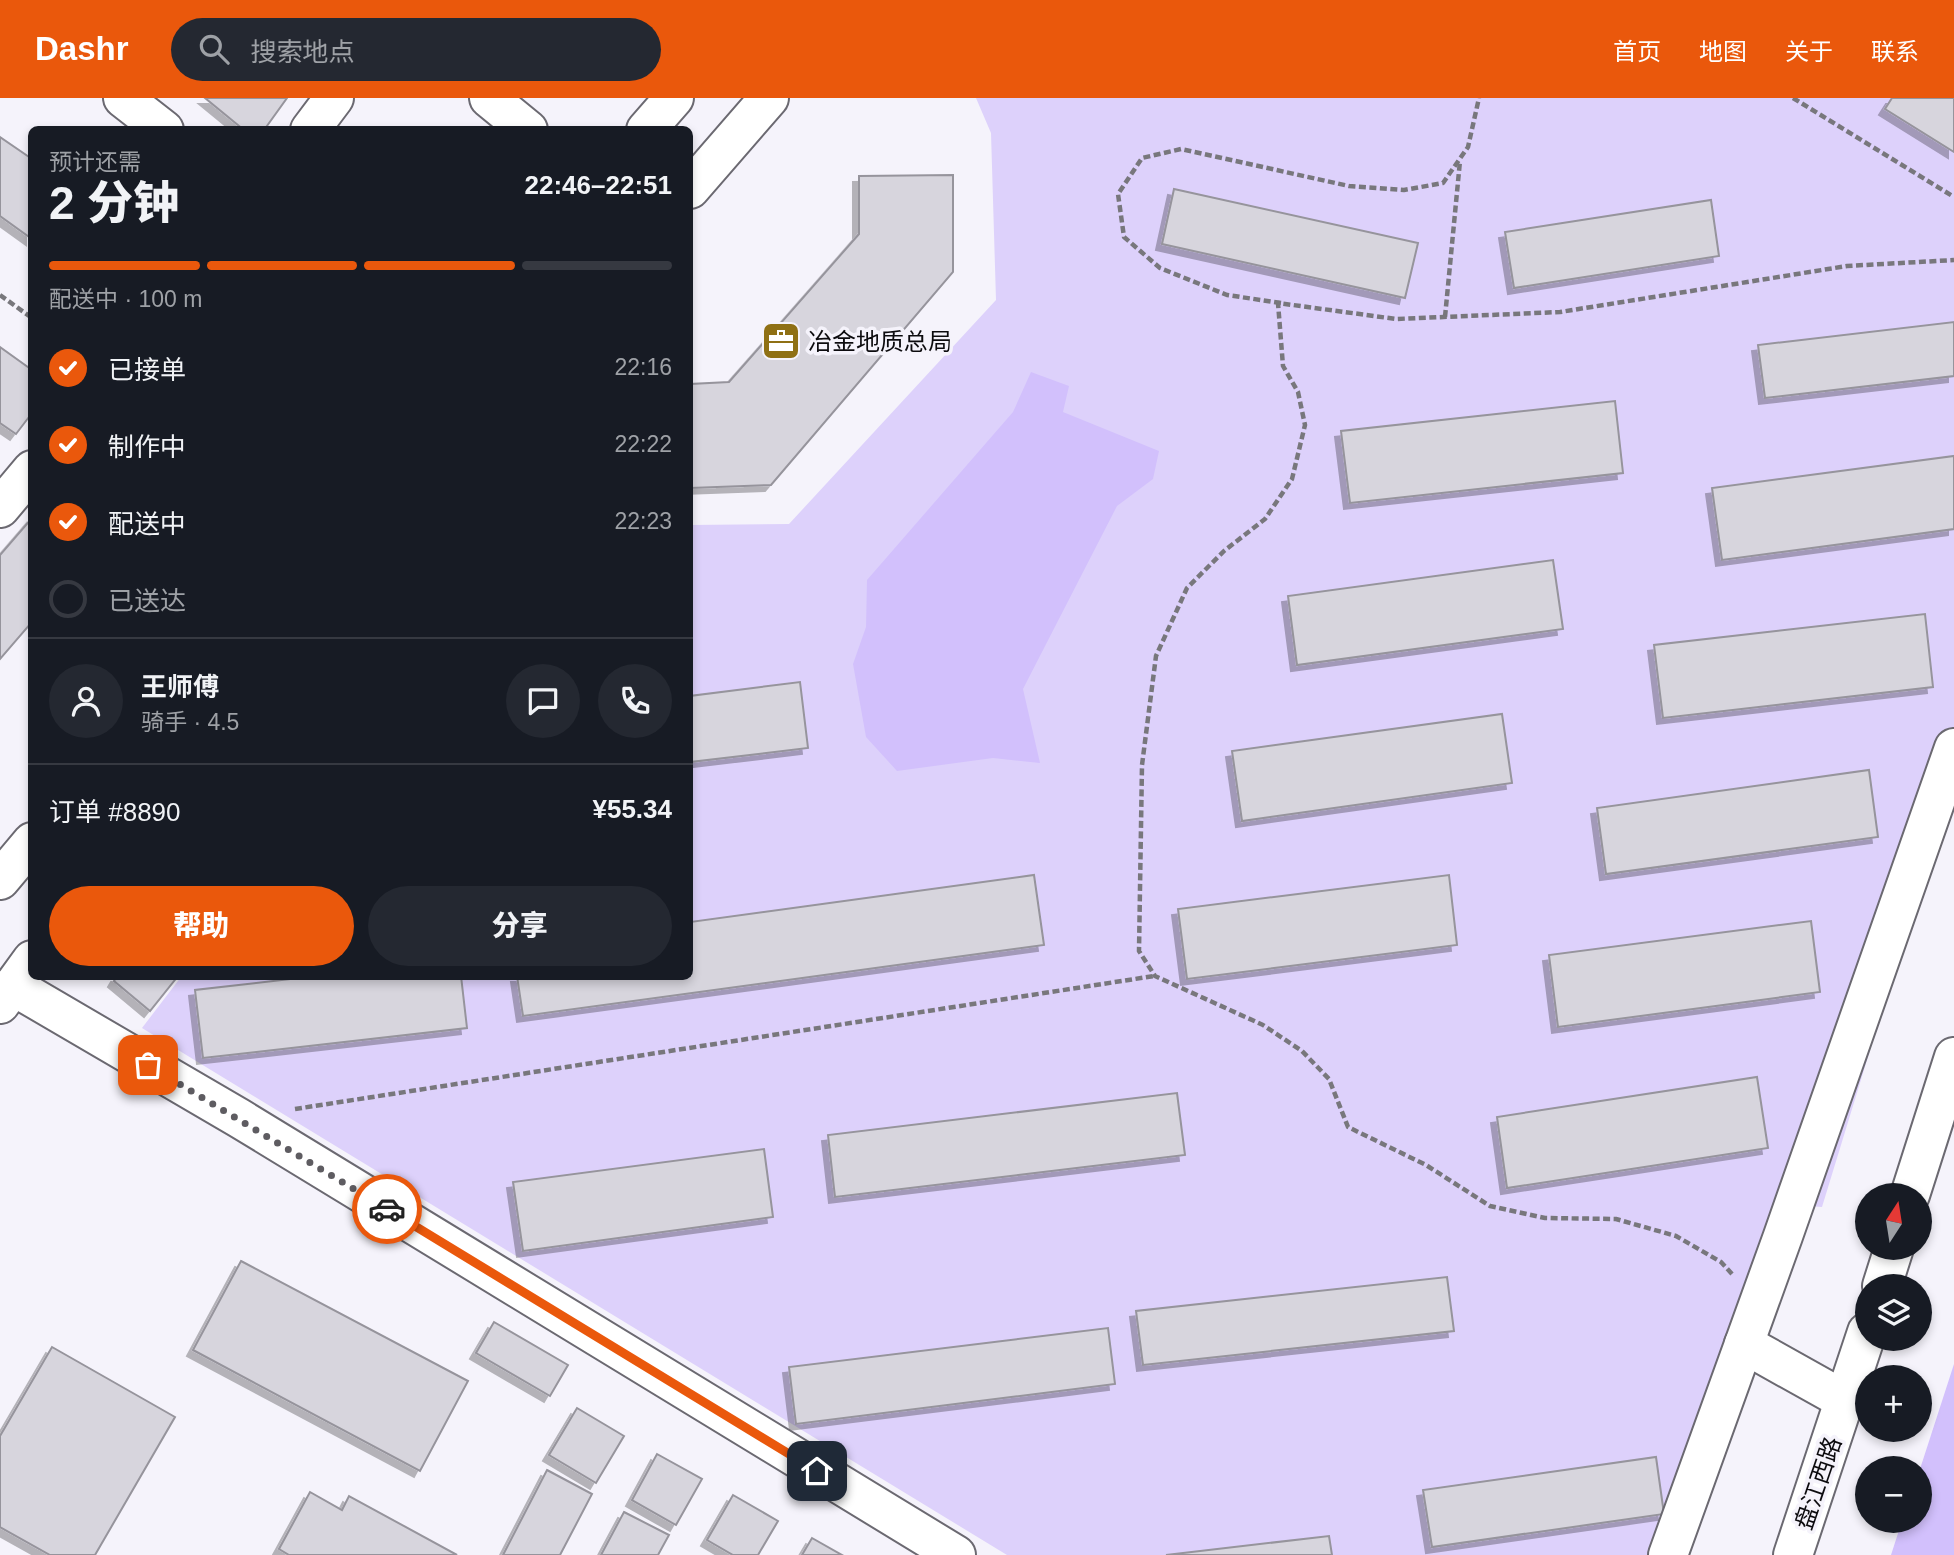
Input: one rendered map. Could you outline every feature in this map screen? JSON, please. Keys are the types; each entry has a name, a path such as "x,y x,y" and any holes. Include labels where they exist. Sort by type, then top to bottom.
{"street":[{"path":"124,98 159,126"},
{"path":"313,126 334,98"},
{"path":"489,98 523,126"},
{"path":"650,126 674,98"},
{"path":"693,186 769,98"},
{"path":"0,508 28,475"},
{"path":"1668,1555 1954,748"},
{"path":"0,880 28,847"},
{"path":"15,983 957,1555"},
{"path":"1914,1183 1954,1056"},
{"path":"1744,1344 1846,1401"},
{"name":"盘江西路","path":"1793,1555 1861,1351"}],"path":[{"path":"1479,98 1468,147 1443,183 1404,190 1349,186 1181,149 1142,158 1118,194 1124,237 1160,268 1227,295 1396,319 1560,312 1847,266 1954,260"},
{"path":"1793,98 1954,197"},
{"path":"1445,317 1460,159"},
{"path":"0,295 28,315"},
{"path":"1154,976 1139,951 1142,765 1156,656 1187,588 1224,551 1265,519 1292,479 1306,425 1298,392 1283,366 1278,303 1296,306"},
{"path":"293,1110 1154,976 1263,1025 1302,1051 1329,1079 1349,1127 1426,1165 1490,1206 1545,1218 1616,1219 1676,1236 1721,1262 1758,1303"}],"shaded area":[{"path":"976,98 1954,98 1954,776 1822,1207 1781,1204 1665,1555 1007,1555 142,1028 179,980 693,980 693,525 789,524 996,300 991,133"},
{"path":"1031,372 1069,386 1063,412 1159,451 1153,479 1117,506 1023,689 1040,763 993,758 897,771 866,737 853,664 866,627 867,580 1013,412"},
{"path":"1954,1364 1954,1555 1891,1555 1898,1533 1932,1533 1932,1456 1924,1456 1929,1442 1932,1442 1932,1432"}],"building":[{"path":"205,98 287,98 267,126 239,126"},
{"path":"1892,98 1954,98 1954,152 1885,109"},
{"path":"0,137 28,156 28,236 0,216"},
{"path":"953,175 953,272 771,485 693,488 693,384 729,382 859,234 859,176"},
{"path":"1174,189 1418,243 1405,298 1162,244"},
{"path":"1711,200 1719,256 1514,288 1505,232"},
{"path":"1954,322 1954,376 1765,398 1758,345"},
{"path":"0,347 28,367 28,418 16,434 0,423"},
{"path":"1615,401 1623,473 1350,503 1341,431"},
{"path":"1954,456 1954,529 1722,560 1712,488"},
{"path":"28,523 28,627 0,659 0,555"},
{"path":"1553,560 1563,629 1297,665 1288,596"},
{"path":"1925,614 1933,687 1663,718 1654,645"},
{"path":"800,682 808,748 693,762 693,696"},
{"path":"1502,714 1512,783 1242,821 1232,751"},
{"path":"1869,770 1878,837 1606,874 1597,808"},
{"path":"1034,875 1044,945 523,1016 518,980 693,980 693,922"},
{"path":"1449,875 1457,945 1187,979 1178,909"},
{"path":"1811,921 1820,992 1558,1027 1549,955"},
{"path":"115,980 175,980 150,1011"},
{"path":"281,980 461,980 467,1028 203,1058 195,990"},
{"path":"1757,1077 1768,1148 1507,1188 1497,1117"},
{"path":"1177,1093 1185,1155 835,1197 828,1135"},
{"path":"764,1149 773,1217 523,1251 513,1182"},
{"path":"241,1261 468,1381 420,1471 193,1350"},
{"path":"1447,1277 1454,1331 1143,1365 1136,1311"},
{"path":"494,1322 568,1365 550,1396 476,1353"},
{"path":"1108,1328 1115,1384 796,1424 789,1367"},
{"path":"52,1347 175,1417 95,1555 50,1555 0,1527 0,1436"},
{"path":"577,1408 624,1436 596,1483 549,1455"},
{"path":"657,1454 702,1479 676,1525 632,1500"},
{"path":"1656,1457 1664,1514 1432,1547 1423,1490"},
{"path":"547,1470 592,1494 560,1555 503,1555"},
{"path":"310,1492 342,1510 349,1496 457,1555 289,1555 279,1549"},
{"path":"733,1495 778,1521 758,1555 733,1555 707,1540"},
{"path":"624,1512 669,1535 658,1555 601,1555"},
{"path":"1329,1536 1332,1555 1166,1555"},
{"path":"812,1538 842,1555 802,1555"}],"way so far":[{"path":"148,1065 387,1209"}],"place":[{"name":"冶金地质总局","path":"781,341"}],"route":[{"path":"387,1209 817,1471"}]}
